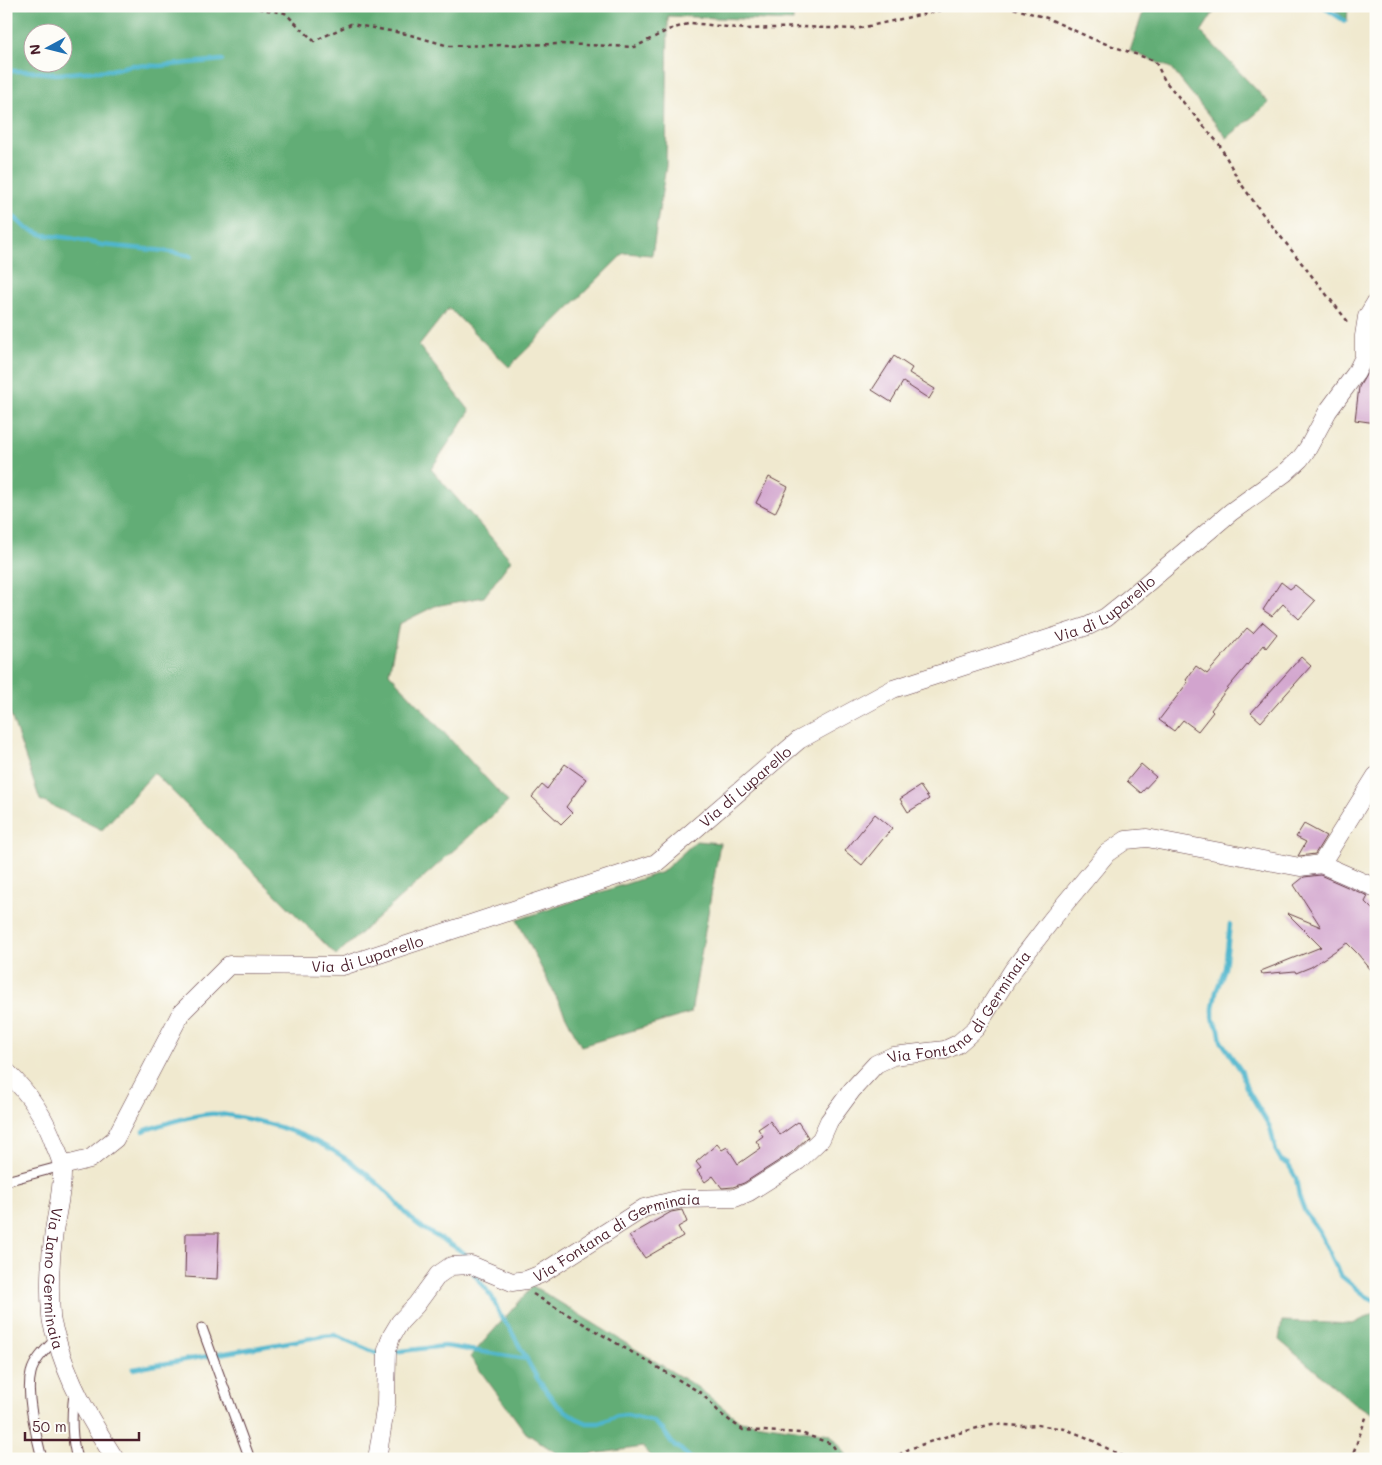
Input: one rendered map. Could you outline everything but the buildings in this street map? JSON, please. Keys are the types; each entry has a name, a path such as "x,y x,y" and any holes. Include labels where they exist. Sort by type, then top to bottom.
{"street":[{"name":"Via di Luparello","path":"62,1166 90,1159 115,1140 181,1013 229,965 343,966 656,863 799,740 893,689 1088,626 1106,617 1231,512 1285,473 1300,459 1328,410 1356,374 1370,360 1364,336 1367,317 1376,302"},
{"path":"1376,776 1321,864 1376,888"},
{"name":"Via Fontana di Germinaia","path":"378,1459 386,1404 387,1350 391,1337 400,1322 416,1305 438,1275 451,1266 470,1265 512,1282 526,1280 541,1274 644,1208 681,1199 735,1198 749,1192 798,1161 821,1139 829,1121 846,1097 876,1064 893,1056 944,1050 958,1044 976,1028 1013,970 1053,918 1107,853 1126,840 1147,838 1300,866 1321,864"},
{"name":"Via Iano Germinaia","path":"6,1071 37,1106 50,1132 62,1166 61,1200 54,1232 51,1270 51,1316 56,1338 75,1391 95,1428 116,1459"}],"lane":[{"path":"6,1182 62,1166"},
{"path":"202,1328 250,1459"},
{"path":"42,1459 30,1401 31,1373 40,1356 56,1338"},
{"path":"75,1391 72,1407 73,1442 77,1459"}],"path":[{"path":"243,6 286,13 314,41 351,24 407,34 449,46 561,44 635,47 668,30 691,23 746,29 856,28 960,6"},
{"path":"1006,6 1047,18 1095,40 1154,61 1165,81 1219,144 1239,181 1309,274 1349,322 1352,331"},
{"path":"512,1282 701,1393 722,1415 743,1430 801,1433 832,1444 841,1459"},
{"path":"1350,1459 1367,1415"},
{"path":"892,1459 909,1450 941,1438 992,1424 1037,1425 1065,1429 1088,1438 1128,1459"},
{"path":"1178,1459 1192,1457 1196,1459"}],"green space":[{"path":"6,6 793,6 793,21 668,16 666,166 652,255 624,253 509,367 449,308 419,346 470,411 431,469 511,560 484,597 435,606 399,624 389,673 508,802 336,955 154,773 102,830 40,800 6,701"},
{"path":"1145,6 1217,7 1201,32 1269,103 1227,138 1171,68 1130,51"},
{"path":"1331,6 1348,6 1347,21"},
{"path":"696,841 720,843 691,1013 581,1046 517,920 662,872"},
{"path":"533,1286 697,1387 740,1421 830,1434 850,1459 652,1459 643,1447 564,1458 526,1433 470,1357"},
{"path":"1376,1312 1376,1415 1355,1404 1279,1340 1282,1321 1353,1324"}],"waterway":[{"path":"1324,6 1345,21"},
{"path":"6,71 56,74 111,70 133,65 159,66 222,60"},
{"path":"6,214 13,216 26,228 44,235 102,245 165,251 191,256"},
{"path":"1230,924 1225,968 1216,992 1213,1008 1213,1019 1219,1029 1221,1041 1242,1072 1246,1087 1270,1127 1276,1151 1281,1160 1288,1164 1296,1178 1299,1196 1305,1212 1319,1231 1340,1275 1366,1296 1376,1301"},
{"path":"143,1131 185,1118 213,1114 262,1122 298,1134 332,1150 364,1171 415,1222 472,1260"},
{"path":"474,1272 492,1297 500,1315 509,1327 537,1378 556,1404 587,1423 599,1423 617,1416 627,1415 652,1421 663,1430 675,1447 678,1447 691,1459"},
{"path":"133,1369 335,1335 382,1354"},
{"path":"392,1352 445,1346 527,1359"}]}
